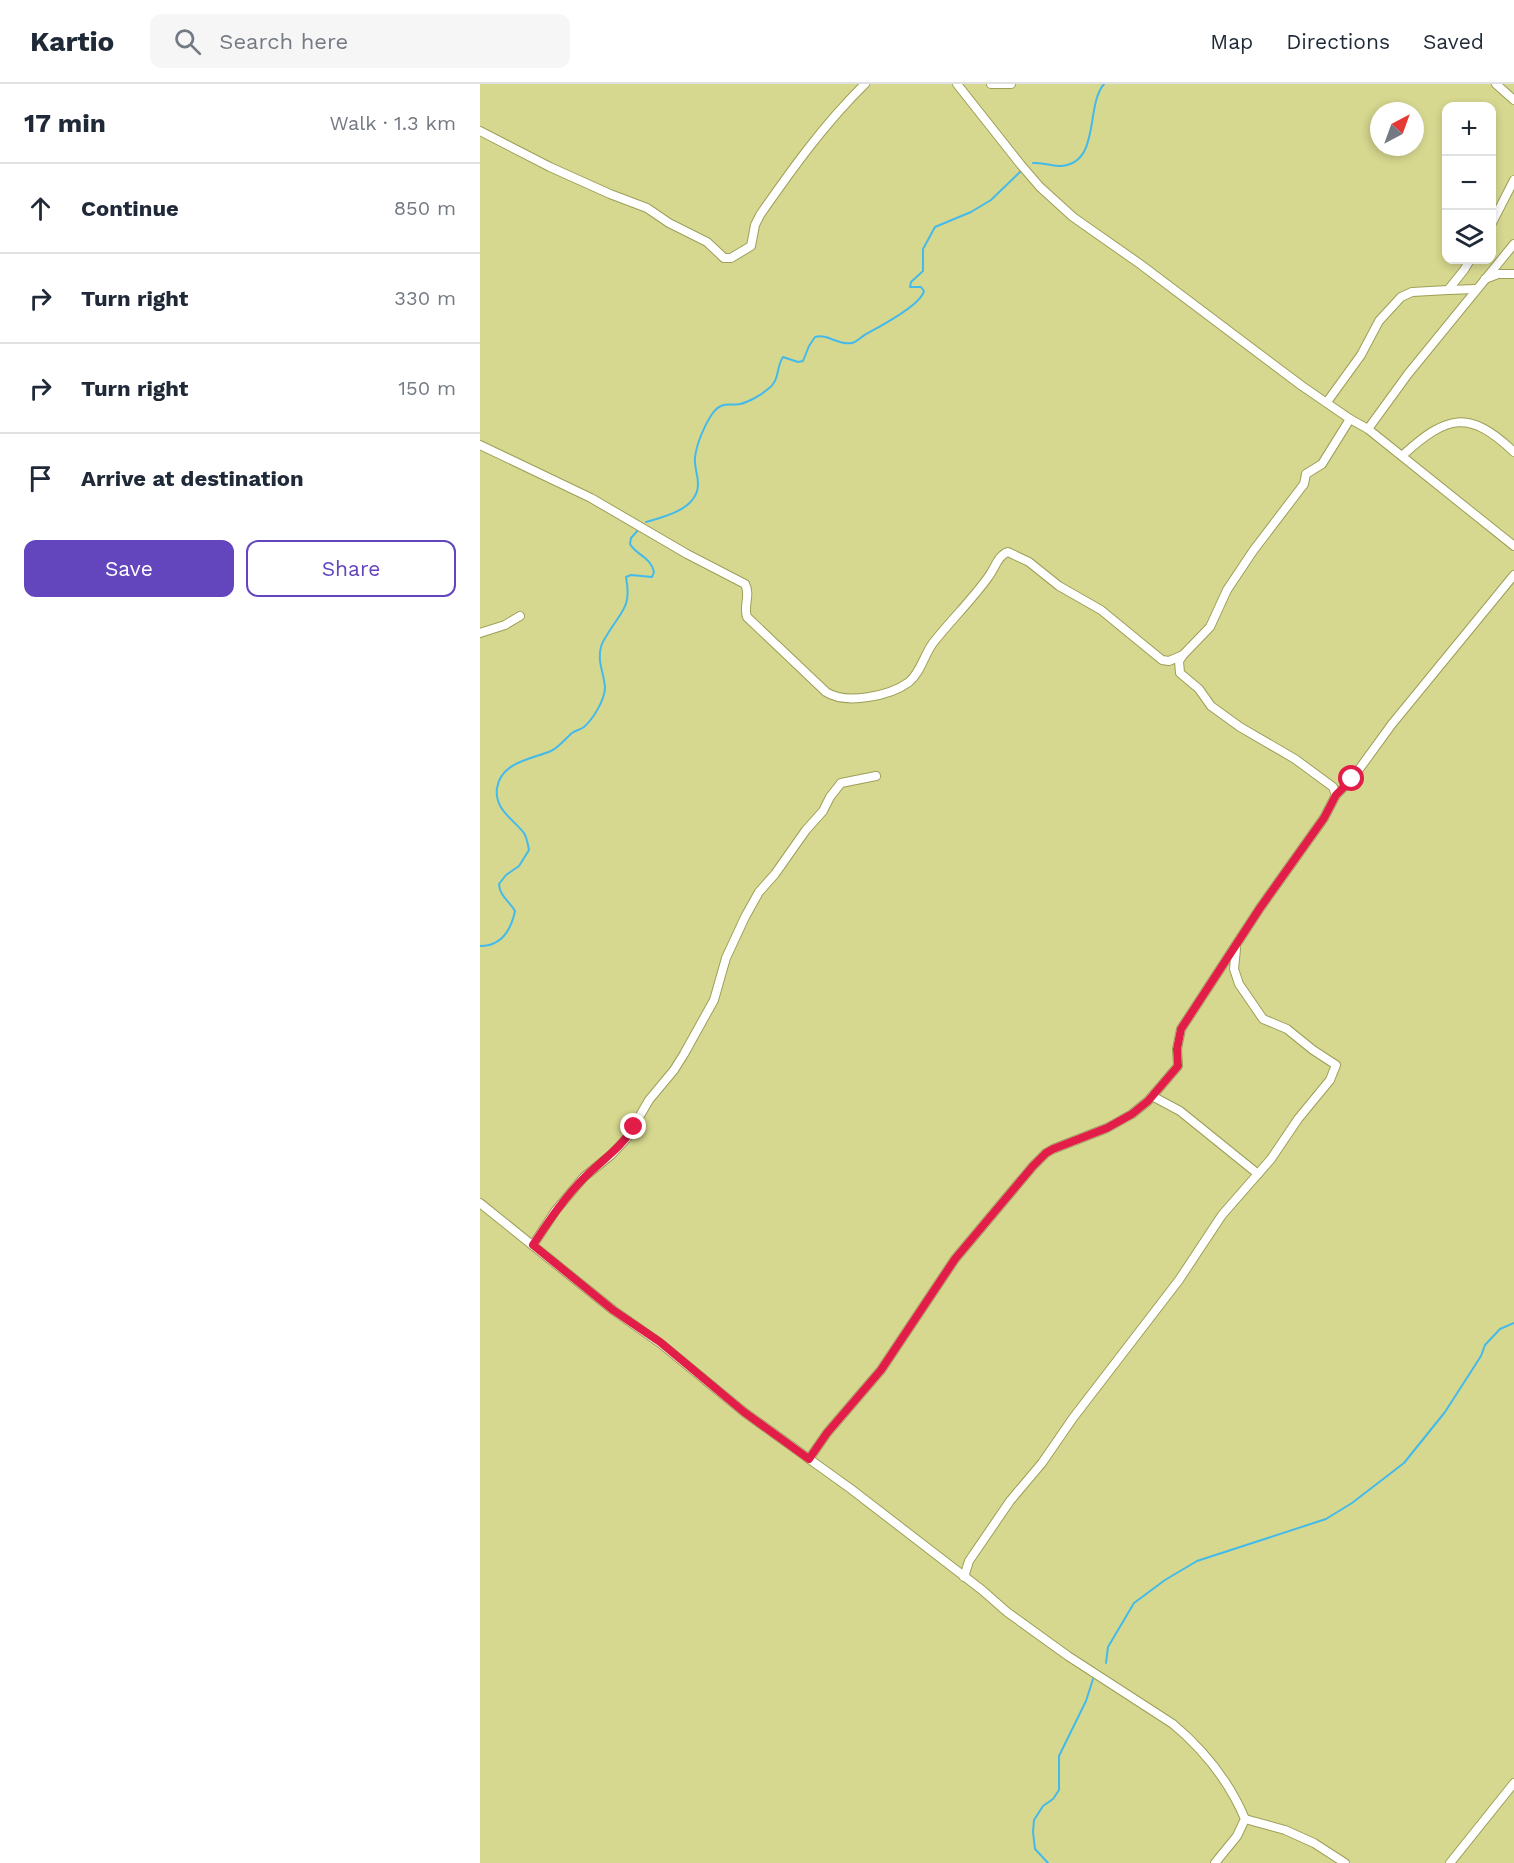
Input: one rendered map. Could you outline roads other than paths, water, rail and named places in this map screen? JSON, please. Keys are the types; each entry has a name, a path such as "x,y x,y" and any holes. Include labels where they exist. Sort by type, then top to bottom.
{"street":[{"path":"480,131 550,167 647,208 669,223 707,242 724,258 731,258 752,246 755,225 760,215 837,112 865,84"},
{"path":"957,84 1028,172 1073,217 1140,264 1302,386 1368,429 1514,546"},
{"path":"991,84 1011,84"},
{"path":"1496,84 1514,100"},
{"path":"1496,214 1514,180"},
{"path":"1368,429 1408,374 1514,244"},
{"path":"1448,290 1468,264"},
{"path":"1485,279 1498,274 1514,274"},
{"path":"1327,402 1361,355 1379,321 1401,297 1412,292 1476,289"},
{"path":"1336,795 1333,787 1294,759 1240,727 1211,706 1199,689 1180,673 1179,661 1210,627 1227,590 1253,550 1304,484 1306,474 1322,464 1350,419"},
{"path":"1402,455 1433,431 1447,423 1456,422 1467,422 1480,427 1497,437 1514,452"},
{"path":"480,445 591,498 687,554 745,584 748,592 745,609 747,617 832,696 867,697 907,683 924,661 931,646 989,576 1002,555 1008,552 1029,562 1059,586 1101,610 1162,660 1169,661 1183,655"},
{"path":"809,1459 839,1419 881,1370 955,1259 1033,1166 1053,1149 1107,1128 1132,1114 1142,1107 1178,1066 1177,1049 1181,1029 1260,908 1324,818 1336,795 1352,779 1392,724 1514,575"},
{"path":"480,633 505,625 520,616"},
{"path":"533,1245 555,1210 584,1178 627,1138 649,1100 674,1070 714,1000 726,958 759,892 776,874 841,783 876,776"},
{"path":"964,1577 969,1561 1010,1501 1042,1463 1073,1418 1179,1280 1222,1215 1271,1159 1312,1101 1330,1080 1336,1065 1287,1029 1263,1019 1239,984 1234,969 1236,947"},
{"path":"1152,1096 1180,1111 1258,1174"},
{"path":"480,1203 613,1310 660,1342 744,1412 1068,1656 1173,1724 1186,1735 1204,1752 1233,1792 1245,1819 1237,1836 1215,1863"},
{"path":"950,1565 969,1561"},
{"path":"1450,1863 1514,1783"},
{"path":"1245,1819 1285,1830 1346,1863"}],"waterway":[{"path":"1033,163 1061,166 1074,163 1082,155 1087,145 1098,94 1104,84"},
{"path":"646,522 679,510 686,506 697,493 695,460 697,446 706,424 716,410 725,405 747,402 772,386 783,357 798,362 803,361 815,337 852,343 908,309 924,291 921,287 910,287 911,282 923,271 923,249 935,227 971,212 991,200 1021,171"},
{"path":"480,946 494,943 508,930 515,911 503,895 499,884 506,875 519,866 529,850 524,833 498,802 497,788 500,779 504,772 518,763 554,749 572,733 584,727 598,709 605,687 600,663 601,647 624,609 628,596 626,577 631,575 652,577 654,572 647,559 630,544 631,538 639,529"},
{"path":"1106,1663 1108,1647 1134,1603 1165,1580 1197,1561 1326,1519 1352,1503 1404,1463 1445,1412 1481,1356 1485,1345 1500,1329 1514,1323"},
{"path":"1048,1863 1035,1849 1034,1820 1043,1806 1053,1799 1059,1790 1059,1756 1086,1701 1093,1679"}]}
